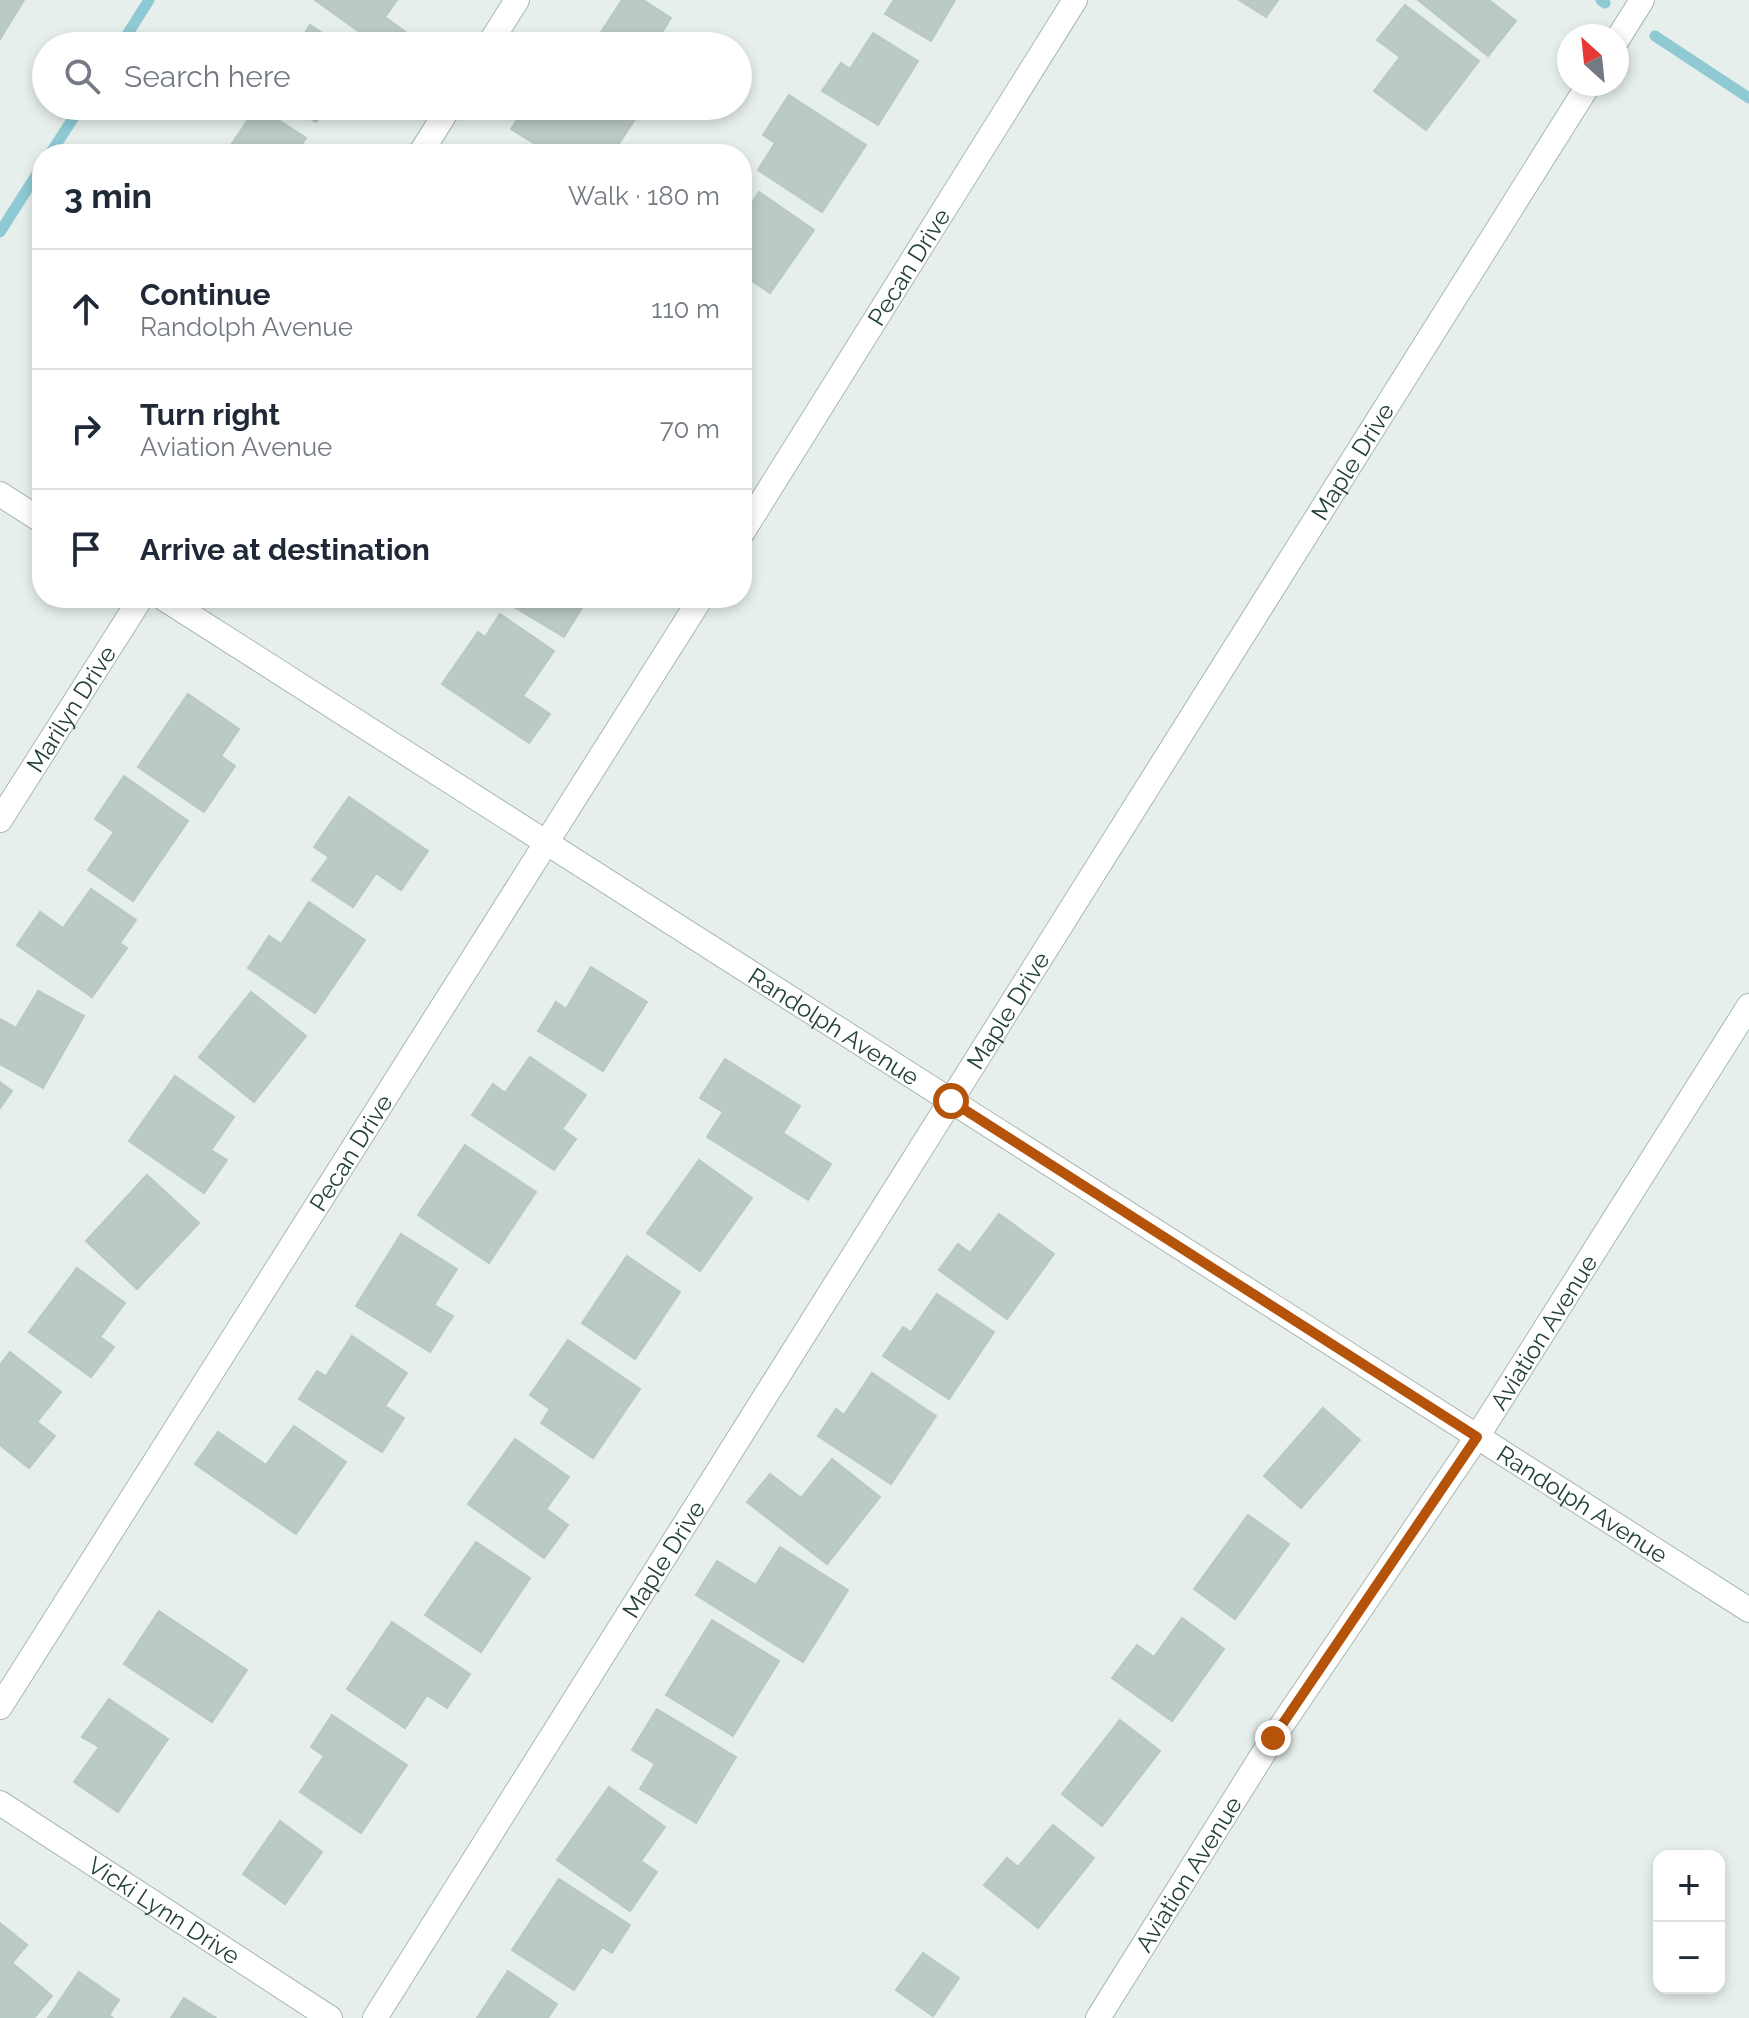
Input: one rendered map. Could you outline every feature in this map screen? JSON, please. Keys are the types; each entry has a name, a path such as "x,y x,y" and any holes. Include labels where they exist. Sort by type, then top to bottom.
{"street":[{"path":"497,32 517,0"},
{"name":"Pecan Drive","path":"752,517 1075,0"},
{"path":"1627,24 1642,0"},
{"name":"Maple Drive","path":"375,2018 1581,96"},
{"path":"426,144 441,120"},
{"path":"0,494 32,515"},
{"name":"Marilyn Drive","path":"0,820 135,608"},
{"name":"Randolph Avenue","path":"179,608 1749,1610"},
{"name":"Pecan Drive","path":"0,1707 695,608"},
{"name":"Aviation Avenue","path":"1098,2018 1273,1738 1477,1437 1749,1006"},
{"name":"Vicki Lynn Drive","path":"0,1803 330,2018"}],"building":[{"path":"0,0 24,0 0,39"},
{"path":"315,0 397,0 385,17 405,32 360,32"},
{"path":"622,0 643,0 671,18 662,32 601,32"},
{"path":"894,0 955,0 931,41 885,14"},
{"path":"1239,0 1278,0 1266,17"},
{"path":"1418,0 1489,0 1516,21 1488,56"},
{"path":"1405,5 1479,61 1426,130 1374,91 1400,57 1377,40"},
{"path":"310,25 321,32 306,32"},
{"path":"873,33 918,61 878,125 822,91 841,63 850,69"},
{"path":"789,95 866,145 822,212 758,170 775,143 763,135"},
{"path":"248,120 278,120 306,138 302,144 232,144"},
{"path":"517,120 634,120 619,144 535,144 511,129"},
{"path":"759,192 814,230 770,293 752,281 752,202"},
{"path":"516,608 582,608 564,637"},
{"path":"500,614 554,651 523,696 550,714 529,743 442,684 478,632 485,637"},
{"path":"188,694 239,729 221,756 235,766 204,812 138,767"},
{"path":"124,776 188,821 133,901 88,870 114,832 95,819"},
{"path":"349,797 428,851 401,890 376,873 353,907 312,880 329,857 314,847"},
{"path":"91,889 136,920 120,943 127,948 92,997 17,945 40,912 63,928"},
{"path":"309,902 365,940 315,1013 248,968 269,936 281,944"},
{"path":"591,967 647,1002 603,1071 538,1031 556,1002 566,1009"},
{"path":"38,991 84,1016 43,1088 0,1064 0,1019 16,1028"},
{"path":"251,992 306,1036 254,1102 199,1057"},
{"path":"530,1057 586,1095 562,1129 576,1139 554,1170 472,1115 493,1084 505,1093"},
{"path":"725,1059 800,1106 783,1133 831,1164 808,1200 707,1137 723,1112 700,1098"},
{"path":"175,1076 234,1117 211,1150 227,1160 204,1193 129,1141"},
{"path":"0,1082 12,1091 0,1108"},
{"path":"465,1145 536,1192 489,1263 418,1215"},
{"path":"699,1160 752,1198 700,1271 647,1233"},
{"path":"147,1175 199,1223 137,1289 86,1241"},
{"path":"999,1214 1054,1254 1007,1319 939,1270 958,1244 970,1253"},
{"path":"401,1234 457,1269 434,1305 453,1316 430,1352 356,1306"},
{"path":"627,1256 680,1292 635,1359 582,1323"},
{"path":"77,1268 125,1303 100,1337 114,1347 91,1377 29,1332"},
{"path":"937,1294 994,1332 949,1399 883,1356 903,1327 911,1332"},
{"path":"352,1336 407,1373 385,1406 404,1418 382,1452 299,1399 317,1371 326,1376"},
{"path":"568,1340 640,1389 593,1458 541,1423 550,1409 530,1395"},
{"path":"10,1352 61,1392 37,1422 55,1436 29,1468 0,1445 0,1365"},
{"path":"872,1373 936,1416 891,1484 818,1436 836,1409 844,1415"},
{"path":"1323,1408 1360,1440 1301,1508 1264,1476"},
{"path":"294,1426 346,1462 296,1534 195,1464 218,1432 266,1465"},
{"path":"515,1439 569,1477 546,1509 568,1525 544,1558 468,1504"},
{"path":"832,1459 880,1497 827,1564 747,1502 770,1474 801,1498"},
{"path":"1248,1515 1289,1544 1235,1619 1194,1589"},
{"path":"476,1542 530,1578 481,1652 425,1615"},
{"path":"780,1547 848,1590 803,1662 696,1595 717,1561 756,1585"},
{"path":"159,1611 247,1670 212,1722 124,1664"},
{"path":"1182,1618 1224,1649 1172,1721 1112,1678 1137,1645 1154,1657"},
{"path":"712,1620 779,1661 733,1736 666,1695"},
{"path":"392,1622 470,1674 447,1708 427,1695 405,1728 347,1689"},
{"path":"109,1699 168,1739 118,1812 74,1782 99,1747 82,1737"},
{"path":"657,1709 736,1757 696,1823 640,1789 655,1764 632,1750"},
{"path":"332,1715 407,1765 361,1833 300,1792 324,1756 311,1747"},
{"path":"1120,1720 1160,1751 1102,1826 1062,1794"},
{"path":"609,1787 665,1827 641,1861 657,1872 630,1911 557,1860"},
{"path":"280,1821 322,1852 285,1904 243,1874"},
{"path":"1053,1825 1094,1858 1038,1928 984,1885 1007,1858 1018,1867"},
{"path":"559,1879 630,1925 612,1953 602,1947 574,1990 512,1950"},
{"path":"0,1923 27,1945 12,1963 52,1996 34,2018 0,2018"},
{"path":"923,1953 959,1978 933,2016 896,1990"},
{"path":"508,1971 557,2004 548,2018 477,2018"},
{"path":"79,1972 119,2000 109,2015 113,2018 48,2018"},
{"path":"184,1998 216,2018 171,2018"}],"waterway":[{"path":"129,32 149,0"},
{"path":"1601,0 1605,3"},
{"path":"1655,36 1749,98"},
{"path":"56,144 72,120"},
{"path":"0,232 32,182"}],"route":[{"path":"951,1101 1477,1437 1273,1738"}]}
